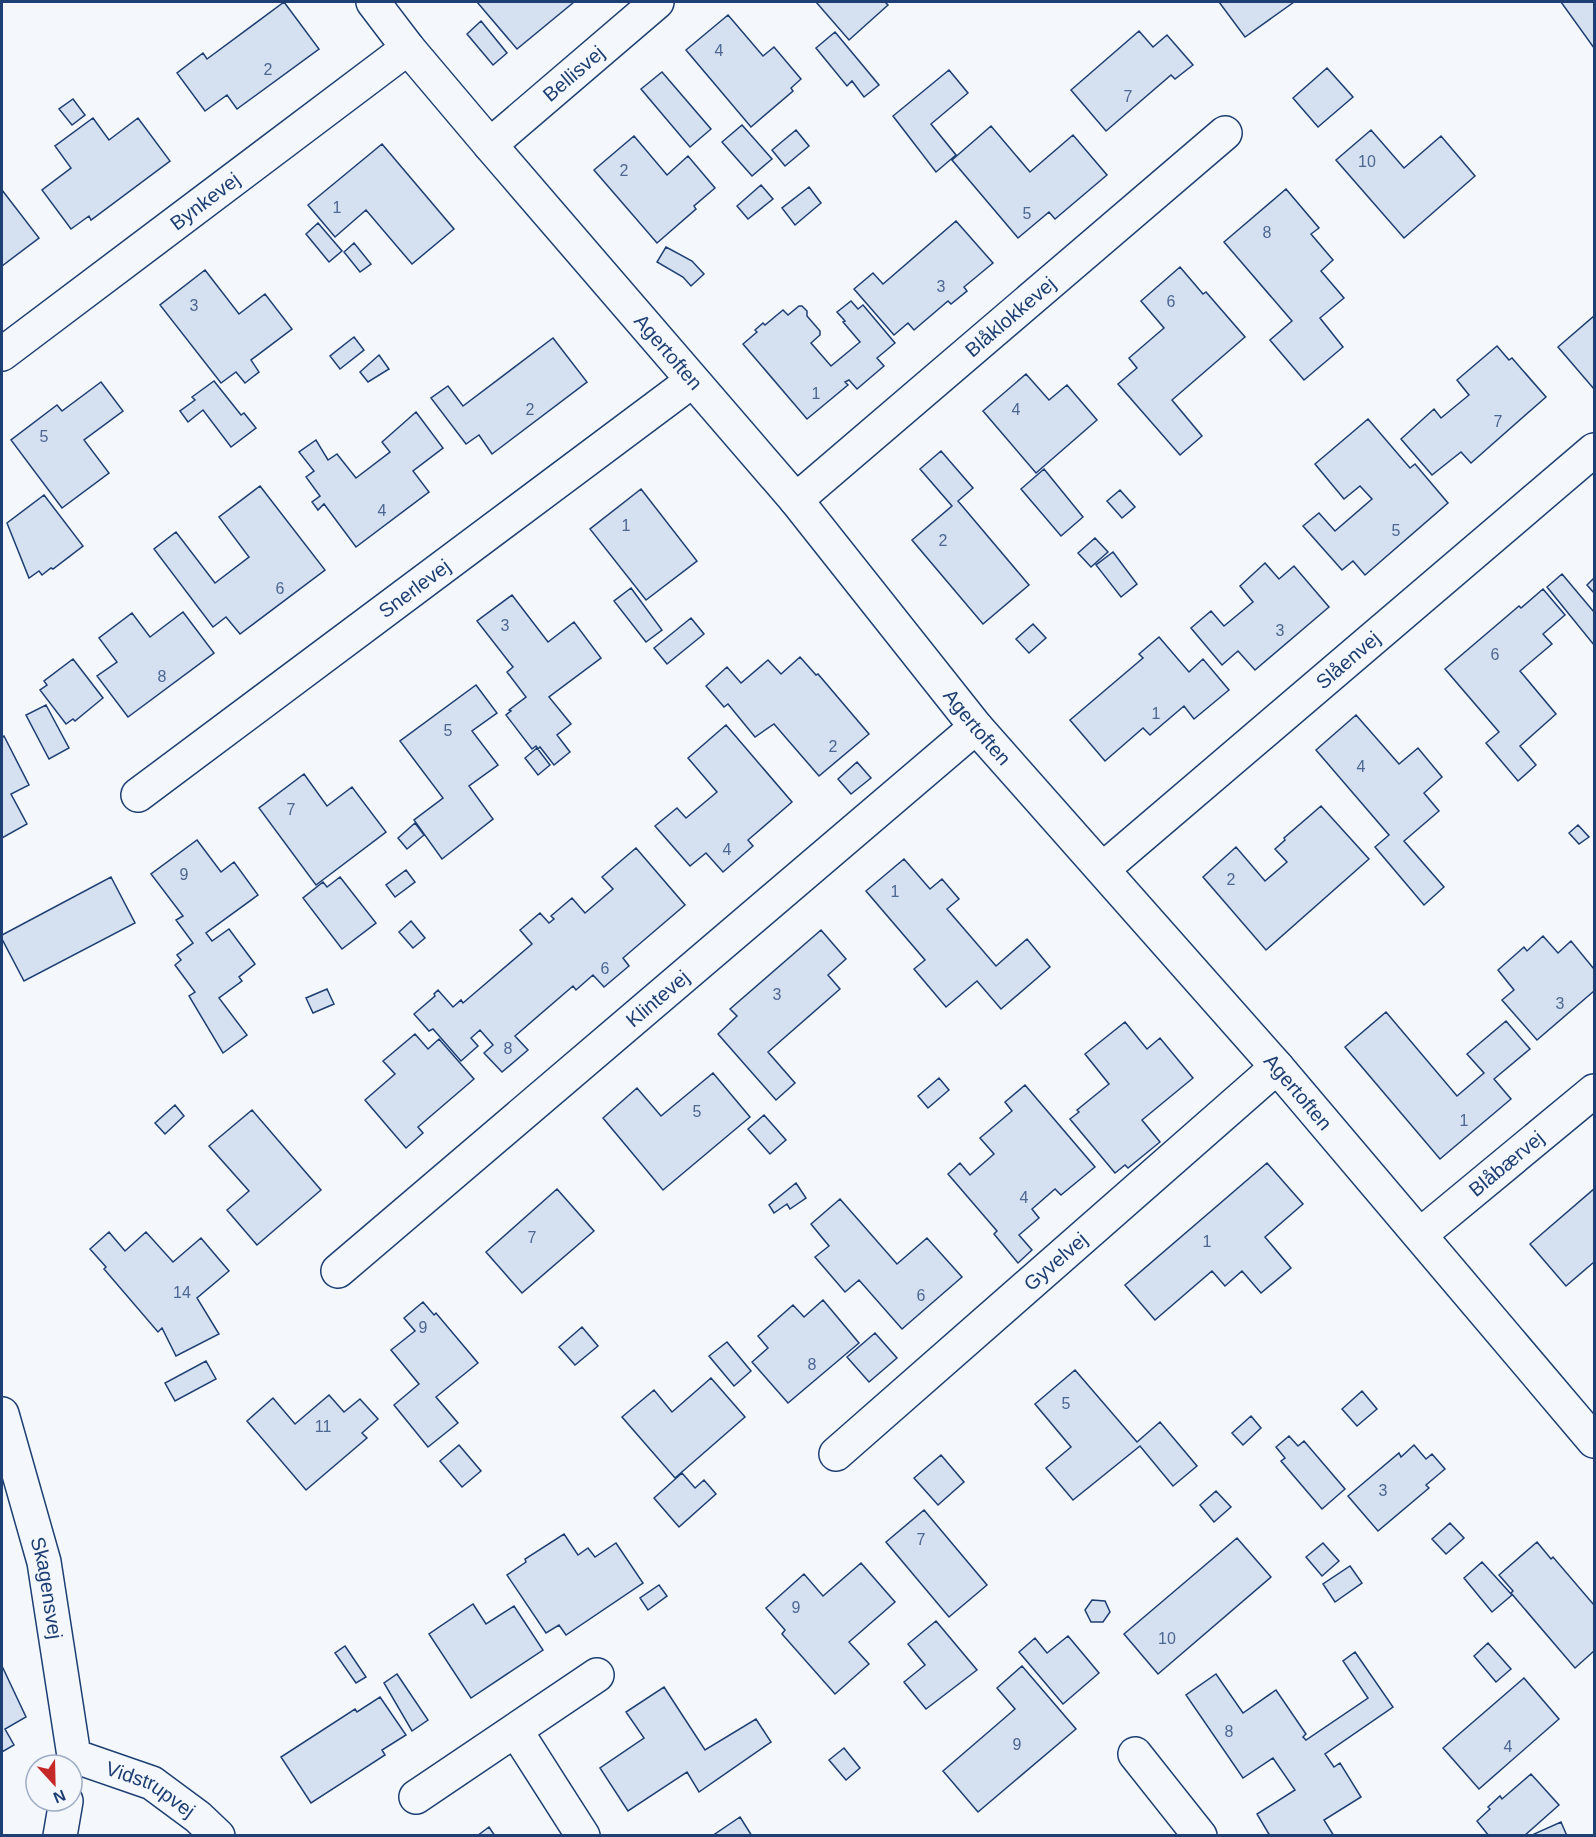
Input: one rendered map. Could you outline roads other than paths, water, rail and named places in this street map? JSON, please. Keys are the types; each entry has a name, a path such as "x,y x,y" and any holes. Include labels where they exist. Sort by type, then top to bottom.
{"street":[{"name":"Agertoften","path":"373,2 408,48 490,145 796,500 976,727 1277,1067 1594,1441"},
{"name":"Bellisvej","path":"490,145 657,2"},
{"name":"Bynkevej","path":"2,354 408,48"},
{"name":"Blåklokkevej","path":"796,500 1225,133"},
{"name":"Snerlevej","path":"138,795 692,381"},
{"name":"Slåenvej","path":"1103,869 1594,450"},
{"name":"Klintevej","path":"338,1271 976,727"},
{"name":"Gyvelvej","path":"836,1454 1277,1067"},
{"name":"Blåbærvej","path":"1420,1235 1594,1090"},
{"name":"Skagensvej","path":"2,1414 44,1562 72,1753"},
{"path":"416,1797 597,1675"},
{"path":"516,1731 583,1836"},
{"path":"1135,1754 1200,1836"},
{"name":"Vidstrupvej","path":"84,1764 152,1784 198,1816 218,1836"},
{"path":"60,1836 64,1813"}]}
